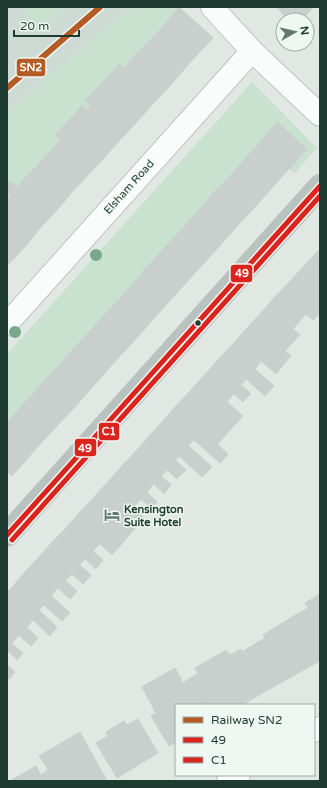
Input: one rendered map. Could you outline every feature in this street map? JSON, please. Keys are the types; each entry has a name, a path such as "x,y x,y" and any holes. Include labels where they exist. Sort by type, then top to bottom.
{"highway":[{"path":"7,535 320,186"}],"street":[{"path":"212,7 252,51 320,115"},
{"name":"Elsham Road","path":"7,324 252,51"}],"shaded area":[{"path":"7,7 24,7 23,8 39,29 64,7 133,7 7,114"}],"green space":[{"path":"64,7 39,29 23,8"},
{"path":"133,7 179,7 124,68 119,64 85,101 91,106 87,110 82,106 55,135 60,140 17,187 10,181 7,185 7,114"},
{"path":"252,82 317,148 295,173 289,169 277,123 7,423 7,354"}],"building":[{"path":"179,7 213,38 196,56 163,26"},
{"path":"276,7 314,7 309,12 281,12"},
{"path":"163,26 196,56 181,73 147,43"},
{"path":"147,43 181,73 166,90 132,59"},
{"path":"132,59 166,90 150,107 112,72 119,64 124,68"},
{"path":"112,72 150,107 135,124 96,89"},
{"path":"96,89 135,124 119,141 81,107 82,105 87,110 91,106 85,101"},
{"path":"81,107 119,141 104,158 66,123"},
{"path":"277,122 307,149 289,169 260,142"},
{"path":"66,123 104,158 89,174 56,145 60,140 55,135"},
{"path":"260,142 289,169 271,189 242,162"},
{"path":"56,145 89,174 73,191 40,162"},
{"path":"40,162 73,191 58,209 24,179"},
{"path":"242,162 271,189 256,206 227,179"},
{"path":"24,179 58,209 42,226 7,194 7,185 10,181 17,187"},
{"path":"227,179 256,206 240,223 210,197"},
{"path":"10,197 42,226 28,243 7,225 7,200"},
{"path":"210,197 240,223 224,241 195,214"},
{"path":"195,214 224,241 209,258 180,231"},
{"path":"7,225 28,243 13,260 7,255"},
{"path":"180,231 209,258 193,275 163,249"},
{"path":"163,249 193,275 178,292 149,265"},
{"path":"318,251 320,253 320,282 303,267"},
{"path":"7,255 13,260 7,266"},
{"path":"149,265 178,292 163,308 134,282"},
{"path":"303,267 320,282 320,310 290,281"},
{"path":"290,281 320,310 320,313 313,320 306,314 300,321 274,298"},
{"path":"134,282 163,308 149,324 120,298"},
{"path":"120,298 149,324 134,341 105,314"},
{"path":"274,298 300,321 293,329 300,335 293,342 261,313"},
{"path":"261,313 293,342 285,351 291,356 284,364 246,329"},
{"path":"105,314 134,341 119,357 90,331"},
{"path":"246,329 284,364 276,374 261,361 255,369 230,347"},
{"path":"90,331 119,357 104,374 75,347"},
{"path":"75,347 104,374 88,392 59,365"},
{"path":"230,347 274,386 265,396 246,379 241,385 216,362"},
{"path":"216,362 251,394 243,402 234,394 227,402 201,379"},
{"path":"59,365 88,392 73,409 43,382"},
{"path":"201,379 243,416 230,430 189,392"},
{"path":"43,382 73,409 58,425 28,399"},
{"path":"189,392 230,430 217,445 175,407"},
{"path":"28,399 58,425 42,442 13,416"},
{"path":"175,407 228,454 220,463 194,440 188,446 162,422"},
{"path":"13,416 42,442 27,459 7,441 7,423"},
{"path":"162,422 212,467 202,477 179,456 176,460 149,436"},
{"path":"149,436 186,470 177,479 167,470 161,476 135,452"},
{"path":"7,441 27,459 12,476 7,472"},
{"path":"135,452 171,485 164,494 154,484 147,492 121,467"},
{"path":"121,467 157,502 151,508 141,499 133,508 106,484"},
{"name":"Kensington Suite Hotel","path":"106,484 144,518 119,547 80,512"},
{"path":"80,512 119,547 112,555 100,544 93,551 67,527"},
{"path":"67,527 103,560 96,569 85,559 79,565 53,541"},
{"path":"53,541 91,575 83,584 72,574 65,581 39,557"},
{"path":"39,557 77,591 70,599 58,588 51,596 25,572"},
{"path":"25,572 70,613 62,621 44,605 39,610 13,586"},
{"path":"13,586 57,627 50,636 33,620 27,627 7,609 7,592"},
{"path":"320,594 320,661 318,662 292,617 308,608 305,603"},
{"path":"7,609 38,638 31,646 19,635 12,643 7,639"},
{"path":"292,617 318,662 266,691 243,651 265,638 263,635"},
{"path":"7,639 23,653 17,660 7,650"},
{"path":"241,649 266,691 244,704 204,704 190,678 198,674 195,668 226,650 230,655"},
{"path":"7,664 15,672 9,679 7,677"},
{"path":"175,668 183,683 190,678 204,704 175,704 175,743 169,746 151,716 156,713 142,687"},
{"path":"138,719 158,753 117,778 96,743 108,736 106,732 124,721 127,725"},
{"path":"80,732 107,781 44,781 41,775 48,770 39,756"},
{"path":"36,766 44,781 10,781"}],"rail line":[{"name":"SN2","path":"7,88 100,7"}],"transit line":[{"name":"49","path":"7,535 320,186"},
{"name":"C1","path":"12,540 320,196"}],"place":[{"name":"Kensington Suite Hotel","path":"112,515"}]}
